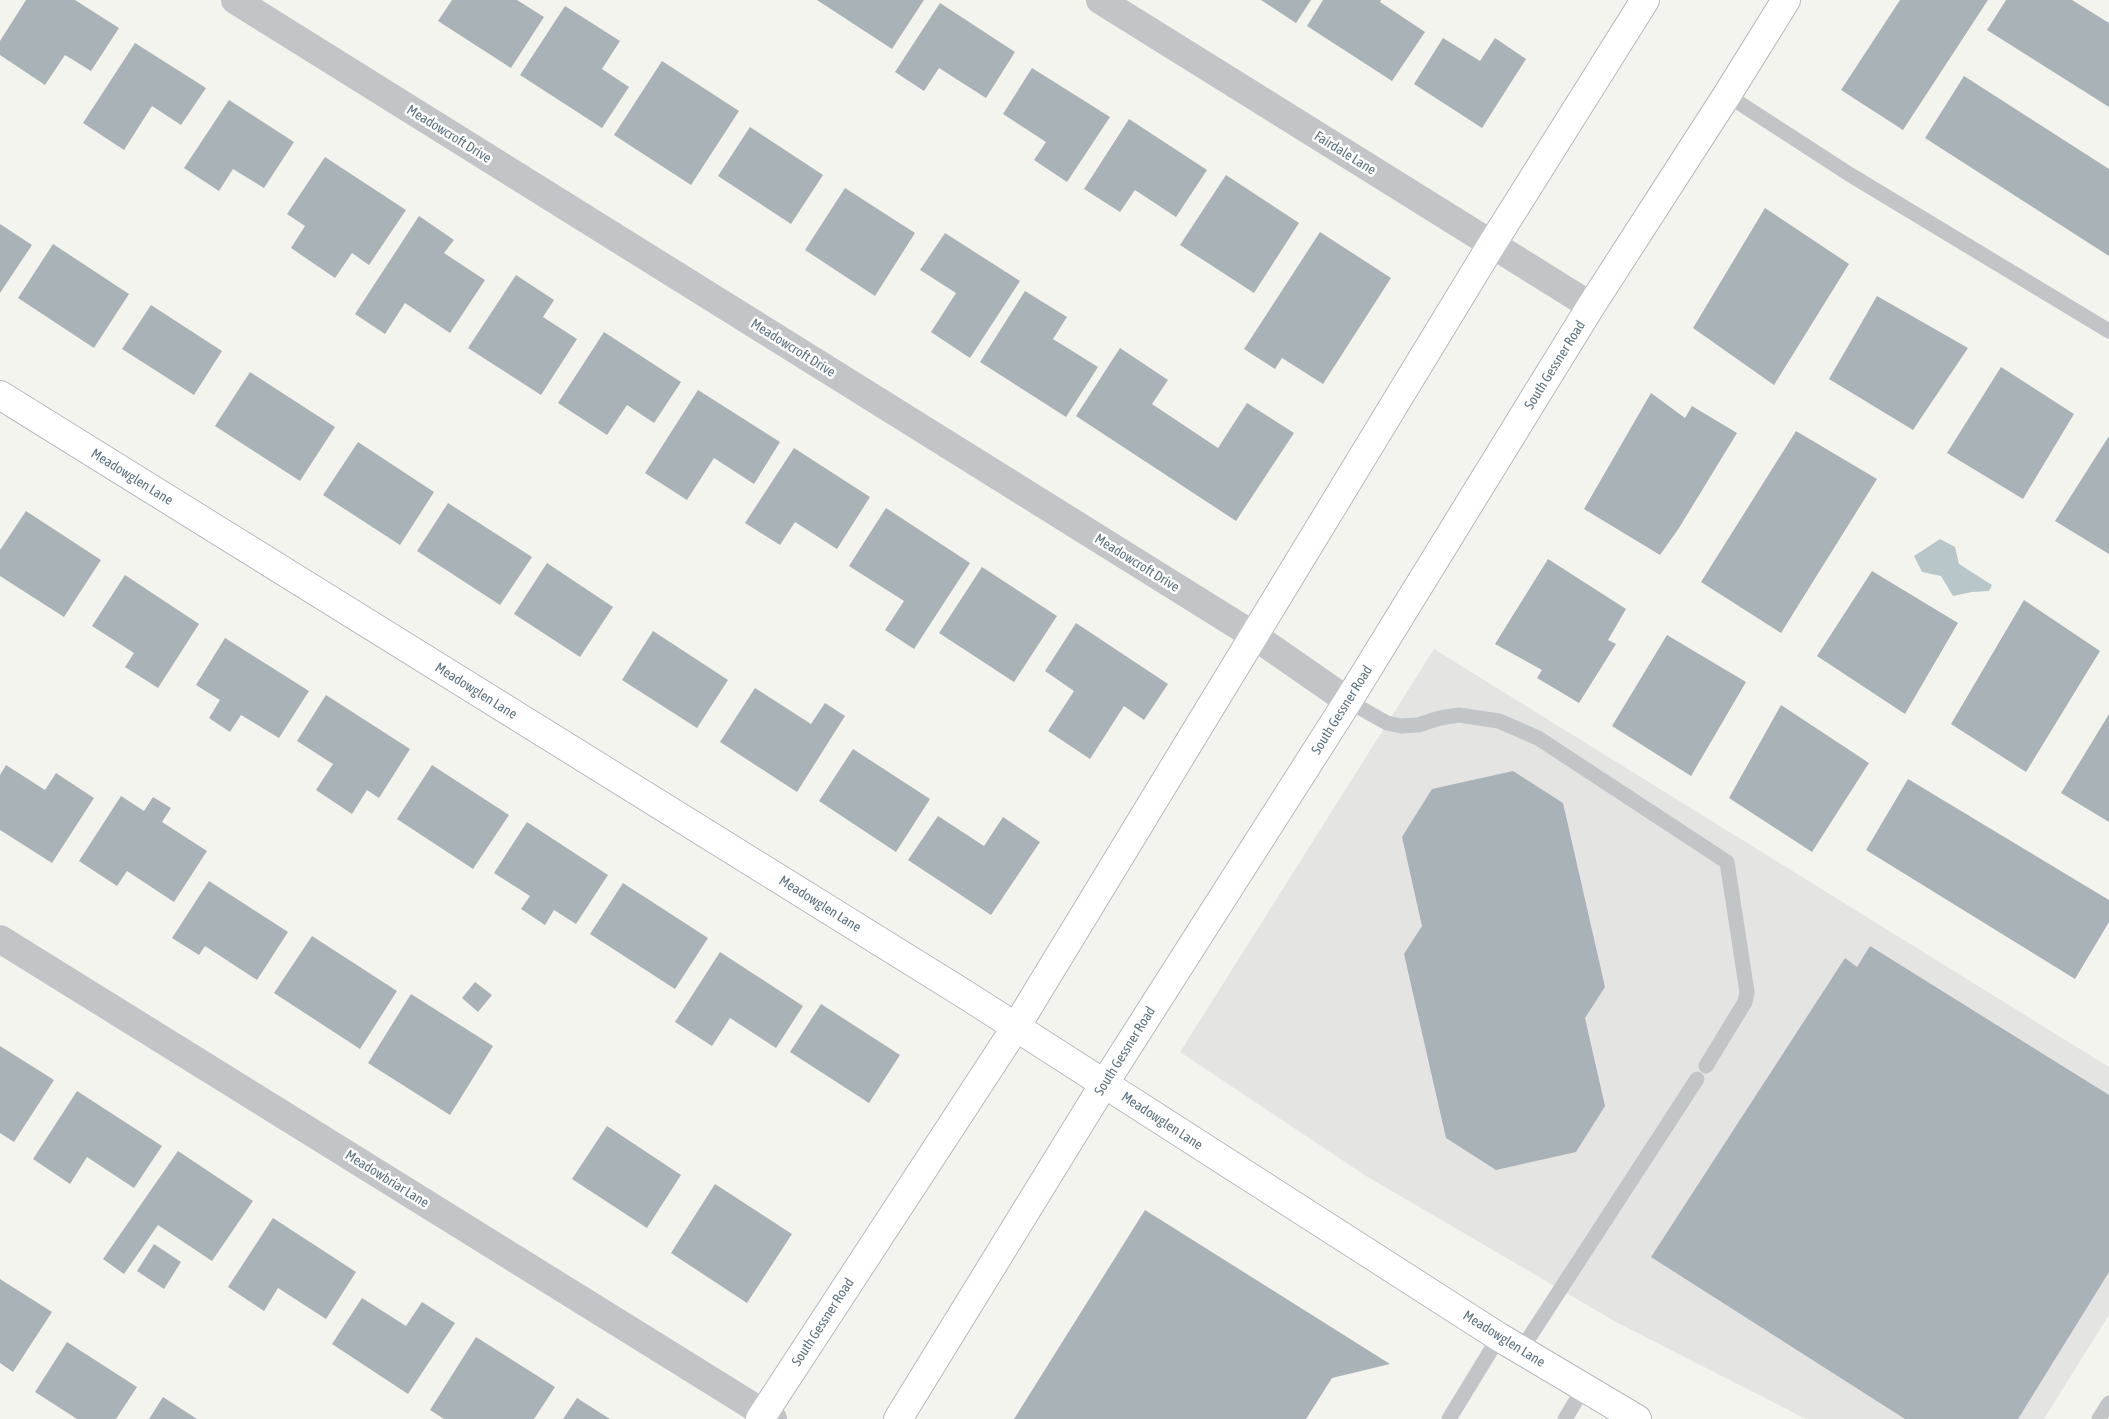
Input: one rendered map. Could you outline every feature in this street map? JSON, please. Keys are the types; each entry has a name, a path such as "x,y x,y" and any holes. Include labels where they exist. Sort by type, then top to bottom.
{"main road":[{"name":"South Gessner Road","path":"766,1417 1016,1027 1492,244 1645,0"},
{"name":"South Gessner Road","path":"898,1419 1104,1084 1348,701 1591,306 1728,95 1786,0"},
{"name":"Meadowglen Lane","path":"0,395 1016,1027 1510,1344 1636,1419"}],"street":[{"name":"Meadowcroft Drive","path":"235,0 1253,635 1348,701"},
{"name":"Fairdale Lane","path":"1100,0 1591,306"},
{"name":"Meadowbriar Lane","path":"0,939 766,1417"}],"lane":[{"path":"1728,95 1849,174 2109,331"},
{"path":"1348,701 1387,724 1401,726 1418,725 1440,718 1459,715 1499,720 1538,738 1727,862 1747,992 1745,1002 1706,1066"},
{"path":"1449,1419 1510,1344 1697,1079"},
{"path":"1565,1419 1583,1389"},
{"path":"2099,1419 2109,1403"}],"shaded area":[{"path":"1940,539 1955,547 1959,564 1992,585 1989,591 1953,596 1941,576 1922,572 1914,556"},
{"path":"1434,649 2109,1067 2109,1315 2044,1419 1806,1419 1616,1322 1366,1176 1180,1052"}],"building":[{"path":"26,0 75,0 119,28 91,71 65,55 45,85 0,55 0,41"},
{"path":"452,0 517,0 544,17 511,68 438,21"},
{"path":"817,0 924,0 892,49"},
{"path":"1261,0 1311,0 1296,23"},
{"path":"1323,0 1381,0 1380,2 1425,32 1392,81 1307,26"},
{"path":"1900,0 1988,0 1903,130 1841,90"},
{"path":"2006,0 2072,0 2109,23 2109,107 1987,30"},
{"path":"940,3 1015,52 986,98 939,68 924,91 895,72"},
{"path":"565,6 620,41 602,69 629,87 602,128 520,75"},
{"path":"1443,38 1480,61 1495,38 1526,59 1482,128 1414,84"},
{"path":"135,43 206,88 181,125 152,106 124,150 83,123"},
{"path":"662,61 739,111 691,185 614,135"},
{"path":"1032,68 1110,117 1067,182 1034,160 1046,142 1003,114"},
{"path":"1964,76 2109,169 2109,256 1925,138"},
{"path":"229,100 294,142 264,188 233,169 219,191 184,168"},
{"path":"1129,119 1207,170 1176,217 1135,190 1120,212 1084,189"},
{"path":"750,127 823,175 791,224 718,176"},
{"path":"325,157 406,210 369,265 352,253 335,278 291,248 305,226 287,214"},
{"path":"1226,175 1299,223 1254,293 1180,245"},
{"path":"845,188 915,233 875,296 805,250"},
{"path":"1765,208 1849,264 1774,385 1693,328"},
{"path":"419,216 454,240 444,253 485,280 450,333 405,303 385,334 355,314"},
{"path":"0,224 32,245 0,293"},
{"path":"1320,232 1391,278 1323,384 1282,358 1275,369 1244,349"},
{"path":"945,233 1020,281 970,358 931,332 956,293 920,270"},
{"path":"53,244 129,294 94,348 18,298"},
{"path":"516,275 554,300 543,317 577,339 541,395 468,348"},
{"path":"1025,291 1067,317 1053,339 1098,367 1066,417 980,362"},
{"path":"1877,296 1968,348 1913,430 1829,379"},
{"path":"151,305 222,351 194,395 122,349"},
{"path":"604,332 681,382 654,423 627,405 607,435 558,403"},
{"path":"1120,348 1168,380 1152,404 1218,448 1247,403 1294,433 1236,521 1076,416"},
{"path":"2001,367 2074,414 2023,499 1947,453"},
{"path":"250,372 335,427 300,481 215,426"},
{"path":"698,390 780,442 754,484 714,458 687,500 645,473"},
{"path":"1651,393 1685,418 1692,406 1737,433 1679,528 1660,555 1584,509"},
{"path":"1796,431 1877,479 1781,633 1701,582"},
{"path":"2109,436 2109,554 2055,521"},
{"path":"358,442 434,492 400,545 323,495"},
{"path":"794,448 870,497 837,549 795,522 780,545 745,523"},
{"path":"448,503 532,557 500,605 417,551"},
{"path":"886,508 970,563 914,649 885,630 904,601 849,566"},
{"path":"26,511 101,560 64,617 0,576 0,550"},
{"path":"1548,559 1626,609 1608,640 1616,644 1579,703 1537,678 1542,670 1495,644"},
{"path":"547,563 613,607 580,657 514,614"},
{"path":"982,567 1057,616 1014,682 939,633"},
{"path":"1872,571 1958,623 1905,714 1817,656"},
{"path":"125,575 199,624 158,688 125,667 134,653 92,626"},
{"path":"2024,600 2100,651 2026,772 1951,724"},
{"path":"1076,623 1168,684 1144,720 1124,706 1090,759 1048,731 1074,691 1045,671"},
{"path":"653,631 728,680 697,728 622,680"},
{"path":"1667,635 1746,682 1691,776 1612,726"},
{"path":"225,638 309,691 279,738 241,715 230,732 209,718 220,700 196,685"},
{"path":"755,688 811,724 825,703 845,716 797,792 720,742"},
{"path":"326,695 410,749 379,798 367,790 352,814 316,790 333,764 297,741"},
{"path":"1781,705 1869,763 1812,852 1729,798"},
{"path":"2109,714 2109,822 2061,793"},
{"path":"853,749 930,799 896,852 819,801"},
{"path":"6,765 45,790 56,773 94,798 52,863 0,830 0,775"},
{"path":"432,765 509,815 473,869 397,819"},
{"path":"1513,771 1563,803 1605,987 1585,1018 1605,1106 1576,1152 1496,1170 1446,1138 1404,954 1422,926 1402,837 1432,789"},
{"path":"1908,779 2109,900 2109,922 2075,979 1866,850"},
{"path":"121,796 144,811 153,797 171,808 162,822 207,851 174,902 127,871 117,886 79,861"},
{"path":"938,816 984,846 1003,817 1040,842 991,915 908,860"},
{"path":"527,822 608,875 576,924 554,910 545,925 521,909 530,896 494,873"},
{"path":"209,881 288,932 257,980 205,946 199,955 172,938"},
{"path":"623,883 708,938 675,989 590,934"},
{"path":"312,936 397,991 360,1049 274,993"},
{"path":"1870,946 2109,1095 2109,1272 2018,1419 1905,1419 1651,1257 1845,958 1857,967"},
{"path":"720,952 803,1006 776,1048 730,1018 712,1046 675,1022"},
{"path":"475,982 492,995 478,1012 462,998"},
{"path":"411,994 493,1046 450,1115 368,1063"},
{"path":"821,1004 900,1055 869,1103 790,1052"},
{"path":"0,1046 54,1080 14,1142 0,1133"},
{"path":"77,1091 162,1146 134,1188 87,1157 70,1184 33,1159"},
{"path":"607,1126 681,1175 647,1228 572,1179"},
{"path":"178,1151 253,1201 212,1261 158,1225 124,1274 103,1259"},
{"path":"715,1184 792,1234 747,1303 671,1253"},
{"path":"1145,1210 1390,1364 1332,1378 1306,1419 1014,1419"},
{"path":"273,1218 356,1272 326,1319 278,1288 264,1311 228,1287"},
{"path":"154,1244 181,1262 164,1289 137,1271"},
{"path":"0,1279 52,1312 13,1372 0,1363"},
{"path":"362,1298 406,1326 422,1302 455,1323 408,1394 332,1344"},
{"path":"476,1337 555,1387 534,1419 444,1419 430,1410"},
{"path":"67,1342 137,1387 116,1419 77,1419 35,1392"},
{"path":"163,1397 197,1419 149,1419"},
{"path":"577,1398 610,1419 563,1419"}]}
